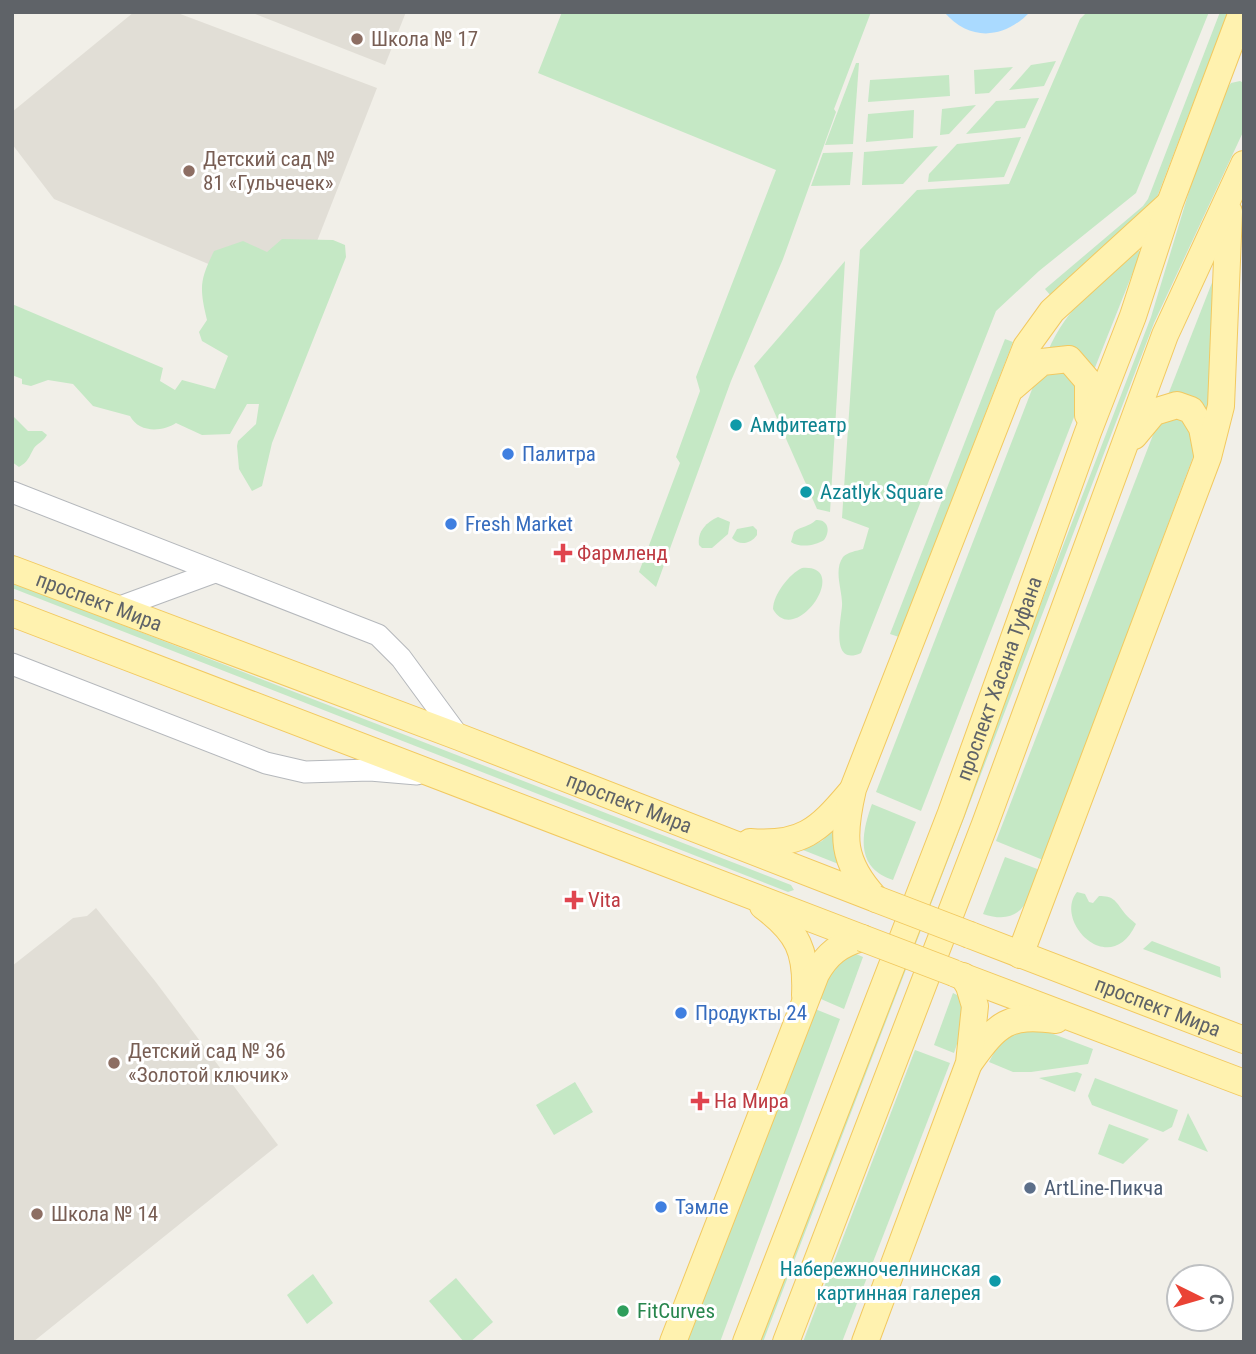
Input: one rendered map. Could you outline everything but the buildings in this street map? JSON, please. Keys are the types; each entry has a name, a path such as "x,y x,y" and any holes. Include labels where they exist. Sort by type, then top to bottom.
{"main road":[{"name":"проспект Хасана Туфана","path":"746,1342 951,813 1088,432 1133,316 1170,203 1242,12"},
{"name":"проспект Хасана Туфана","path":"786,1342 985,824 1165,335 1244,164"},
{"path":"1020,955 1208,457 1221,406 1229,200"},
{"path":"876,899 859,880 846,846 845,828 853,789 1026,347 1052,311 1170,203"},
{"path":"1009,390 1042,362 1069,359 1088,380 1088,432"},
{"path":"1124,446 1154,412 1177,405 1191,410 1202,428 1208,457"},
{"name":"проспект Мира","path":"12,569 459,737 1244,1041"},
{"name":"проспект Мира","path":"12,613 455,781 750,897 1244,1083"},
{"path":"724,840 782,843 800,838 824,822 853,789"},
{"path":"750,897 777,916 797,939 805,963 805,1000"},
{"path":"673,1342 805,1000 823,962 832,951 846,942 862,938"},
{"path":"866,1342 969,1063 975,1006 969,986 959,975"},
{"path":"969,1063 985,1041 1000,1027 1017,1018 1087,1024"}],"street":[{"path":"12,492 378,635 401,658 459,737"},
{"path":"117,608 215,572"},
{"path":"12,664 266,763 305,772 408,772 455,781"}],"shaded area":[{"name":"Детский сад № 81 «Гульчечек»","path":"134,12 175,12 377,88 294,300 54,199 12,144 12,112"},
{"name":"Школа № 17","path":"250,12 406,12 385,65"},
{"name":"Детский сад № 36 «Золотой ключик»","path":"96,908 155,981 278,1145 33,1342 12,1342 12,966 73,918 87,916"}],"green space":[{"path":"562,12 871,12 834,109 836,112 783,259 731,381 656,587 639,572 680,463 676,457 700,391 696,377 776,170 538,73"},
{"path":"1087,12 1209,12 1136,193 1039,271 996,311 861,653 851,656 845,654 841,648 839,631 842,600 839,568 845,555 863,549 869,528 842,518 860,250 917,190 1009,184 1080,19"},
{"path":"1220,12 1228,12 1154,205 1051,296 1045,289 1148,199"},
{"path":"1056,61 1044,86 1009,90 1031,65"},
{"path":"856,63 859,63 853,144 825,145"},
{"path":"1013,67 989,93 975,94 974,70"},
{"path":"949,75 950,96 868,102 870,80"},
{"path":"1231,83 1244,83 1244,130 1154,323 763,1342 757,1342 1151,317 1194,175 1226,90"},
{"path":"1039,98 1025,128 966,134 996,101"},
{"path":"976,105 949,134 940,135 942,109"},
{"path":"914,110 913,138 866,142 868,114"},
{"path":"1021,137 1004,177 928,182 929,174 957,144"},
{"path":"938,146 903,184 862,185 864,152"},
{"path":"853,152 850,185 811,186 823,153"},
{"path":"282,239 333,240 345,245 346,257 272,443 262,486 252,491 239,469 237,446 238,441 256,424 259,404 247,404 230,434 202,435 176,423 158,429 145,428 134,422 130,416 93,406 73,384 48,380 31,386 22,384 22,379 12,375 12,304 163,368 160,381 175,390 182,380 215,389 228,356 202,341 199,332 207,320 202,284 209,261 214,251 243,241 267,252"},
{"path":"1138,250 1141,252 1094,370 1048,351 1065,320 1076,307"},
{"path":"845,261 830,512 817,509 754,366"},
{"path":"1215,275 1213,393 1207,415 1166,400"},
{"path":"1005,339 1013,342 899,637 890,634"},
{"path":"1063,366 1083,394 921,811 876,792 1036,379"},
{"path":"12,415 28,431 42,431 47,435 19,467 12,462"},
{"path":"1185,416 1199,441 1043,860 996,841 1158,422"},
{"path":"718,517 730,522 728,534 712,548 702,548 699,545 701,531"},
{"path":"816,520 823,521 827,526 824,540 808,546 791,542 794,532"},
{"path":"753,526 757,535 752,540 741,543 732,538 737,529"},
{"path":"802,568 816,570 822,578 821,590 805,613 794,619 783,619 773,609 774,603 787,580"},
{"path":"12,582 791,885 794,890 788,892 12,588"},
{"path":"872,804 916,822 893,880 872,867 864,849 865,827"},
{"path":"833,829 841,865 803,850 822,841"},
{"path":"1005,857 1040,870 1036,881 1027,901 1015,914 996,917 983,914"},
{"path":"1077,892 1085,894 1089,902 1093,903 1099,896 1116,901 1136,924 1125,940 1112,947 1100,946 1088,940 1078,930 1072,917 1072,904"},
{"path":"1152,941 1220,967 1221,978 1143,949"},
{"path":"854,953 863,957 844,1009 814,996 827,965"},
{"path":"953,993 959,996 966,1017 954,1053 934,1045"},
{"path":"810,1007 840,1019 720,1342 681,1342"},
{"path":"1040,1029 1093,1049 1088,1064 1013,1072 989,1062 1004,1034"},
{"path":"915,1050 950,1063 842,1342 803,1342"},
{"path":"1077,1072 1082,1074 1075,1092 1039,1078"},
{"path":"1095,1078 1178,1110 1172,1127 1163,1132 1092,1105 1088,1096"},
{"path":"575,1082 593,1112 554,1135 536,1105"},
{"path":"1188,1113 1208,1152 1178,1140"},
{"path":"1109,1124 1149,1139 1123,1164 1098,1154"},
{"path":"313,1274 333,1303 307,1324 287,1295"},
{"path":"456,1278 493,1322 470,1342 464,1342 429,1301"}],"water":[{"path":"944,12 1030,12 1009,28 987,33 965,28"}],"place":[{"name":"Школа № 17","path":"357,39"},
{"name":"Детский сад № 81 «Гульчечек»","path":"189,171"},
{"name":"Амфитеатр","path":"736,425"},
{"name":"Палитра","path":"508,454"},
{"name":"Azatlyk Square","path":"806,492"},
{"name":"Fresh Market","path":"451,524"},
{"name":"Фармленд","path":"563,553"},
{"name":"Vita","path":"574,900"},
{"name":"Продукты 24","path":"681,1013"},
{"name":"Детский сад № 36 «Золотой ключик»","path":"114,1063"},
{"name":"На Мира","path":"700,1101"},
{"name":"ArtLine-Пикча","path":"1030,1188"},
{"name":"Тэмле","path":"661,1207"},
{"name":"Школа № 14","path":"37,1214"},
{"name":"Набережночелнинская картинная галерея","path":"995,1281"},
{"name":"FitCurves","path":"623,1311"}]}
